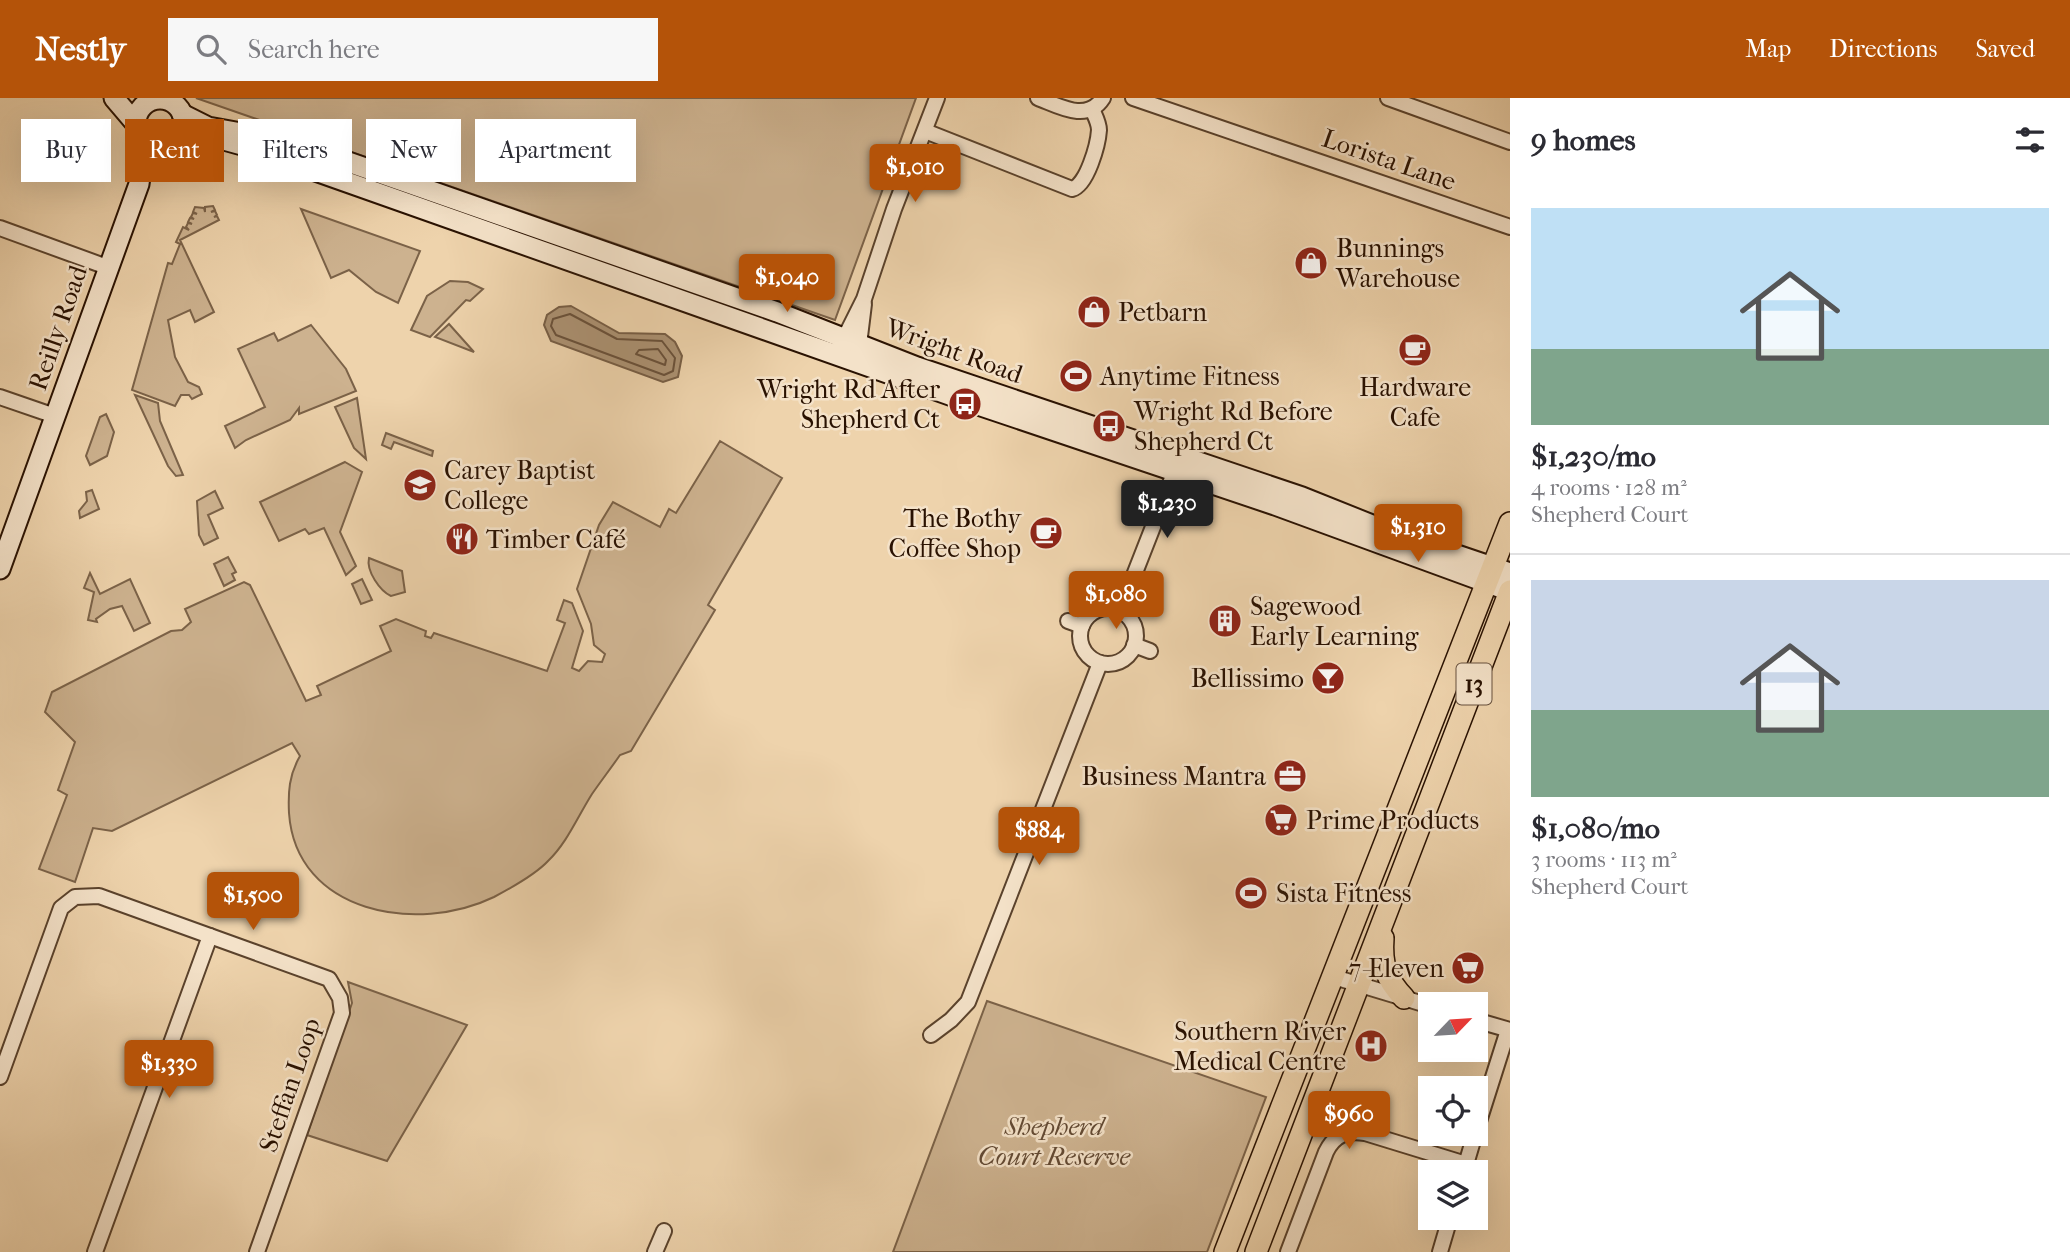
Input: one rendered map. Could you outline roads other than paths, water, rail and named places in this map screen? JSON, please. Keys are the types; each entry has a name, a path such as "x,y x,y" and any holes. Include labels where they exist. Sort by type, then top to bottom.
{"main road":[{"name":"13","path":"1225,1252 1497,575 1510,523"},
{"name":"13","path":"1256,1252 1510,591"},
{"path":"1384,922 1381,959 1385,973 1404,998"}],"street":[{"name":"Wright Road","path":"115,98 146,103 168,100 182,114 208,127 291,142 503,227"},
{"name":"Wright Road","path":"115,98 130,119"},
{"path":"849,350 864,299 937,98"},
{"path":"1038,98 1074,111 1092,109 1103,98"},
{"name":"Lorista Lane","path":"1133,98 1510,227"},
{"path":"1388,98 1510,142"},
{"path":"139,119 138,113 146,103"},
{"path":"925,131 1072,189 1082,182 1098,140 1099,127 1092,109"},
{"path":"182,114 182,119"},
{"name":"Wright Road","path":"224,140 503,227 1177,464 1302,497 1390,541 1497,575 1510,591"},
{"name":"Reilly Road","path":"1,565 139,184"},
{"path":"0,228 107,267"},
{"path":"0,397 55,416"},
{"path":"1120,611 1177,464"},
{"path":"1102,609 1120,611 1133,624 1134,645 1126,658 1118,663 1100,663 1085,653 1074,624 1102,609"},
{"path":"1134,645 1150,650"},
{"path":"931,1035 951,1020 968,1002 1100,663"},
{"name":"Steffan Loop","path":"0,1077 61,908 69,901 84,895 99,896 329,979 340,998 342,1013 257,1252"},
{"path":"94,1252 210,936"},
{"path":"1334,977 1418,1002"},
{"path":"1488,1024 1509,1030 1488,1094"},
{"path":"1288,1252 1326,1152 1336,1138 1351,1132 1365,1133 1442,1160"},
{"path":"1440,1252 1446,1230"},
{"path":"655,1252 664,1231"}],"water":[{"path":"571,306 619,333 665,334 675,342 682,356 678,377 663,382 551,341 544,325 547,315 559,307"}],"place":[{"name":"Bunnings Warehouse","path":"1311,263"},
{"name":"Petbarn","path":"1094,312"},
{"name":"Hardware Cafe","path":"1415,350"},
{"name":"Anytime Fitness","path":"1076,376"},
{"name":"Wright Rd After Shepherd Ct","path":"965,404"},
{"name":"Wright Rd Before Shepherd Ct","path":"1109,426"},
{"name":"Carey Baptist College","path":"420,485"},
{"name":"The Bothy Coffee Shop","path":"1046,533"},
{"name":"Timber Café","path":"462,539"},
{"name":"Sagewood Early Learning","path":"1225,621"},
{"name":"Bellissimo","path":"1328,678"},
{"name":"Business Mantra","path":"1290,776"},
{"name":"Prime Products","path":"1281,820"},
{"name":"Sista Fitness","path":"1251,893"},
{"name":"7-Eleven","path":"1468,968"},
{"name":"Southern River Medical Centre","path":"1371,1046"}],"park label":[{"name":"Shepherd Court Reserve","path":"1054,1141"}]}
